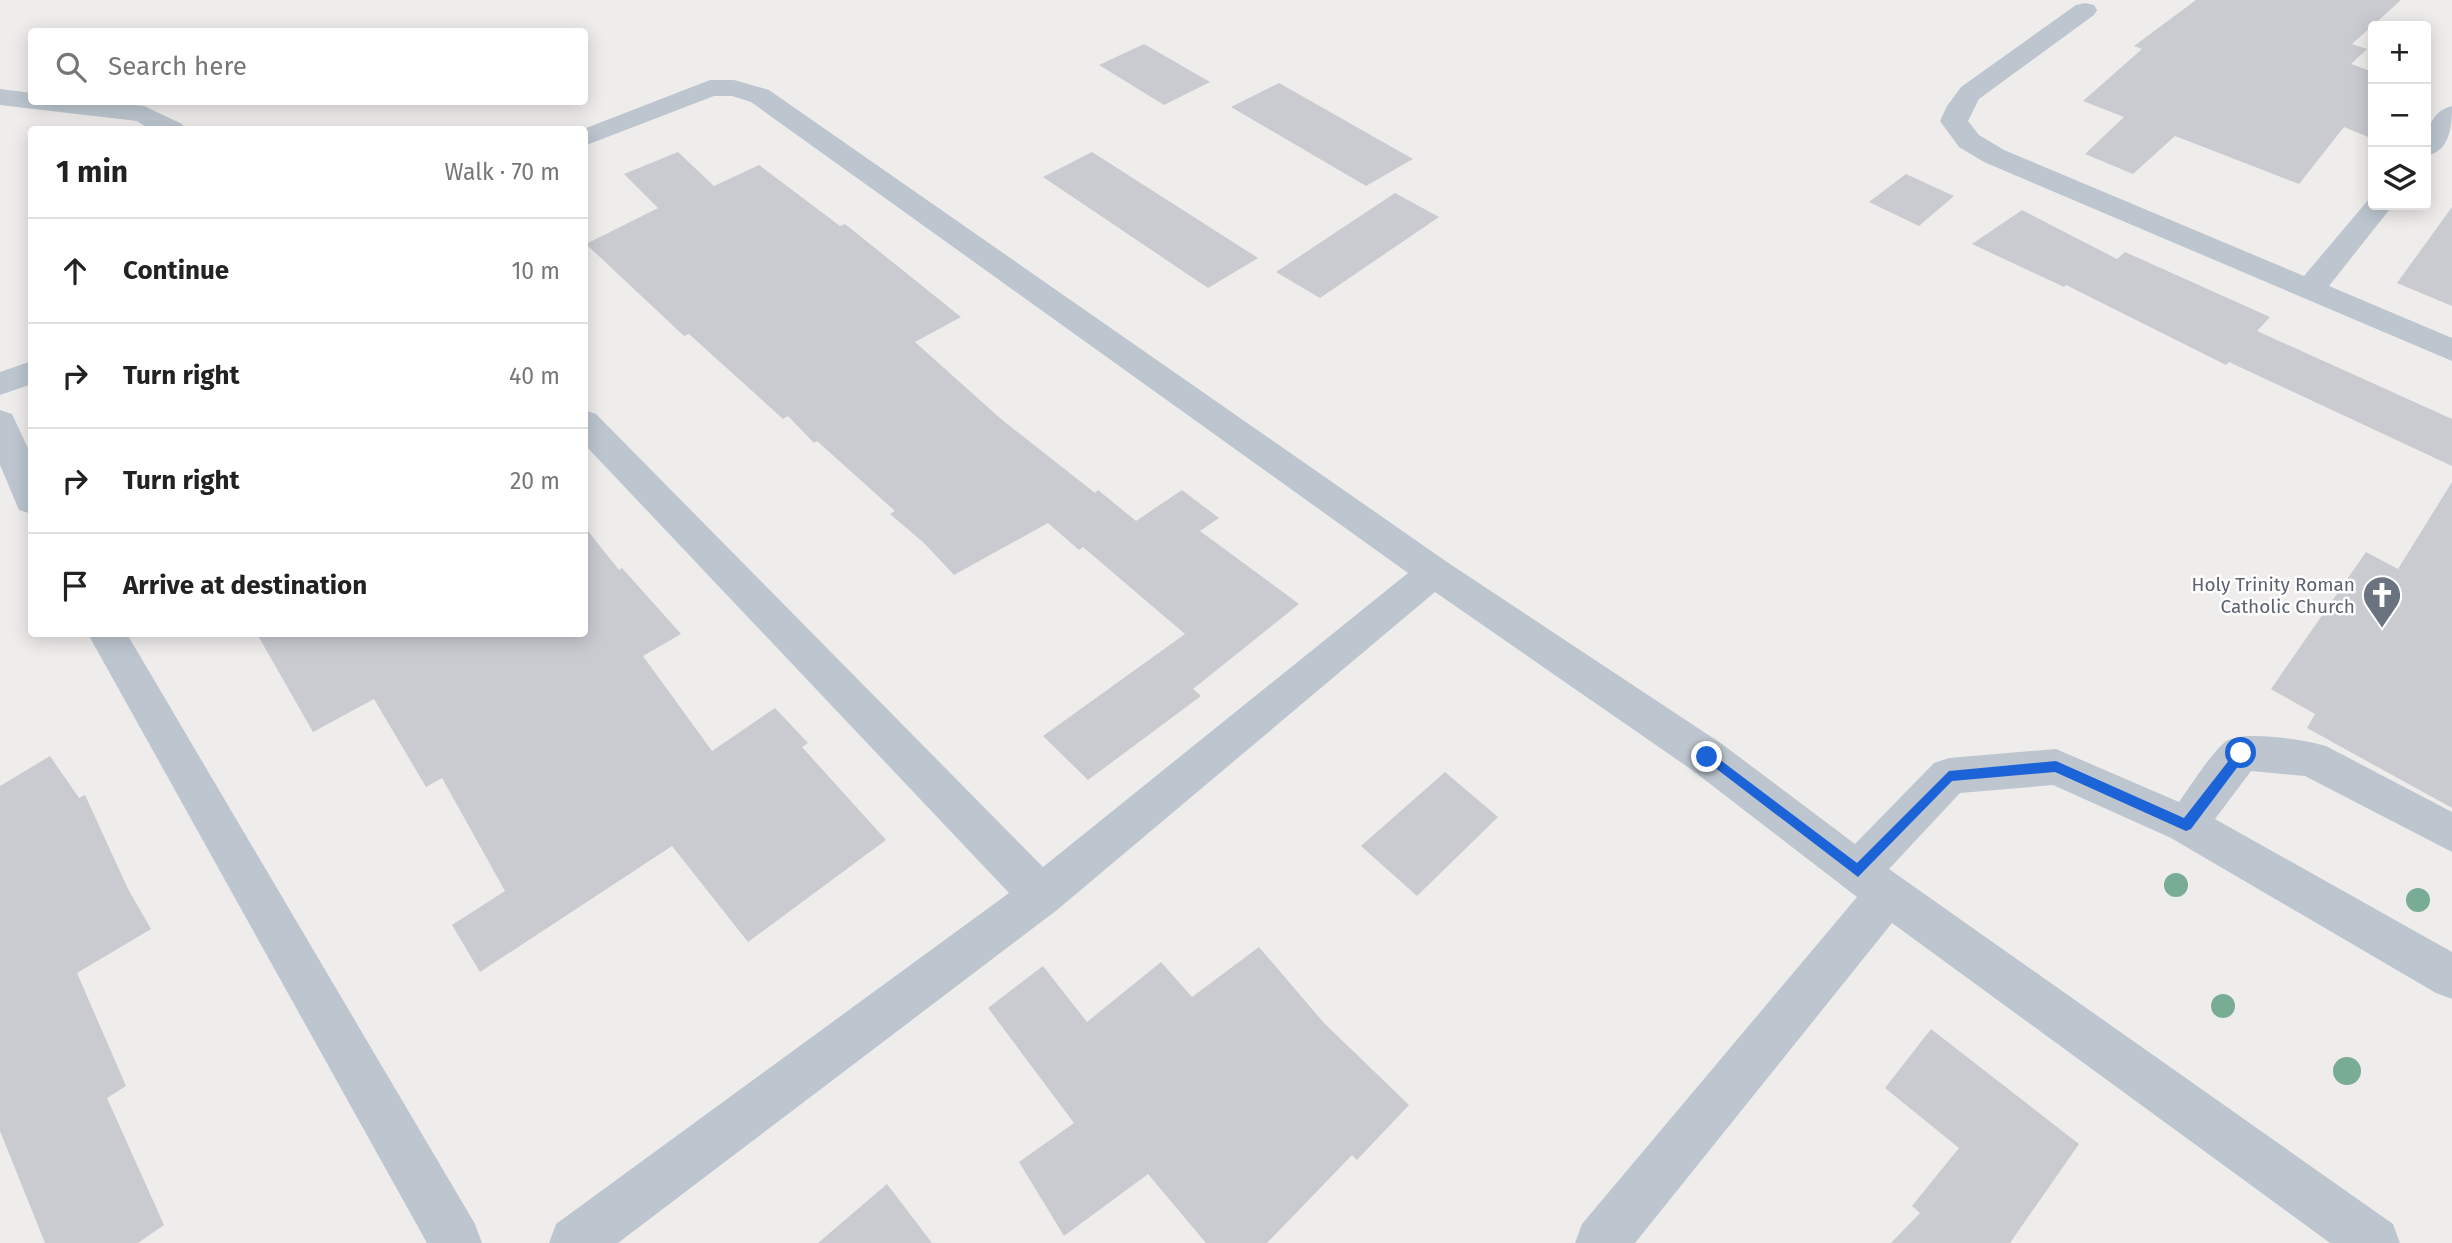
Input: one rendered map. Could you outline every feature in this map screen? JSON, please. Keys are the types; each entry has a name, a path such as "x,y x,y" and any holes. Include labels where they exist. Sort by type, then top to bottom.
{"street":[{"path":"2080,3 1970,93 1960,106 1954,121 1969,141 1993,156 2452,351"},
{"path":"588,136 710,88 734,88 760,96 1434,572 1707,757 1873,883 2374,1243"},
{"path":"0,97 28,100"},
{"path":"68,105 144,114 165,126"},
{"path":"2309,290 2375,210"},
{"path":"0,384 28,374"},
{"path":"0,422 28,494"},
{"path":"588,426 1041,896"},
{"path":"575,1243 1041,896 1434,572"},
{"path":"109,637 456,1243"},
{"path":"2186,825 2241,753 2311,759 2452,833"},
{"path":"1601,1243 1873,883 1949,776 2056,767 2186,825 2452,977"}],"building":[{"path":"2196,0 2401,0 2378,21 2368,21 2368,30 2352,44 2367,49 2351,64 2368,70 2368,137 2344,127 2299,184 2175,136 2133,174 2085,154 2124,117 2083,101 2142,49 2134,46"},
{"path":"1144,44 1210,82 1164,105 1099,65"},
{"path":"1279,83 1413,159 1366,186 1231,107"},
{"path":"678,152 714,186 759,165 840,226 845,224 961,317 915,342 1001,419 1095,493 1098,490 1136,521 1182,490 1219,518 1200,531 1299,604 1193,689 1201,696 1088,780 1043,736 1185,634 1083,547 1079,550 1048,523 954,575 924,543 890,514 895,511 817,441 814,443 788,416 783,419 689,334 684,336 588,246 588,243 658,208 624,174"},
{"path":"1092,152 1258,258 1208,288 1043,177"},
{"path":"1906,174 1954,196 1919,226 1869,202"},
{"path":"1395,193 1439,217 1320,298 1276,272"},
{"path":"2452,207 2452,306 2397,283"},
{"path":"2022,210 2117,259 2125,252 2270,317 2257,331 2452,419 2452,466 2229,362 2226,365 2066,285 2064,287 1972,244"},
{"name":"Holy Trinity Roman Catholic Church","path":"2452,482 2452,808 2307,728 2315,714 2271,689 2366,552 2398,569"},
{"path":"588,531 619,570 622,568 681,634 643,656 712,751 775,708 808,743 802,747 886,840 748,942 672,846 480,972 452,925 505,891 442,778 426,787 374,699 313,732 259,637 588,637"},
{"path":"50,756 79,798 85,795 128,889 151,929 77,973 126,1086 107,1098 164,1225 138,1243 45,1243 0,1131 0,786"},
{"path":"1445,772 1498,817 1417,896 1361,846"},
{"path":"1259,947 1324,1023 1409,1105 1357,1160 1352,1155 1267,1243 1206,1243 1148,1174 1064,1236 1019,1162 1074,1123 988,1008 1043,966 1087,1022 1161,962 1192,997"},
{"path":"1931,1029 2079,1144 2010,1243 1891,1243 1920,1213 1912,1206 1959,1148 1885,1088"},
{"path":"887,1184 932,1243 818,1243"}],"place":[{"name":"Holy Trinity Roman Catholic Church","path":"2382,629"}],"route":[{"path":"1707,757 1858,871 1949,776 2056,767 2186,825 2241,753"}]}
